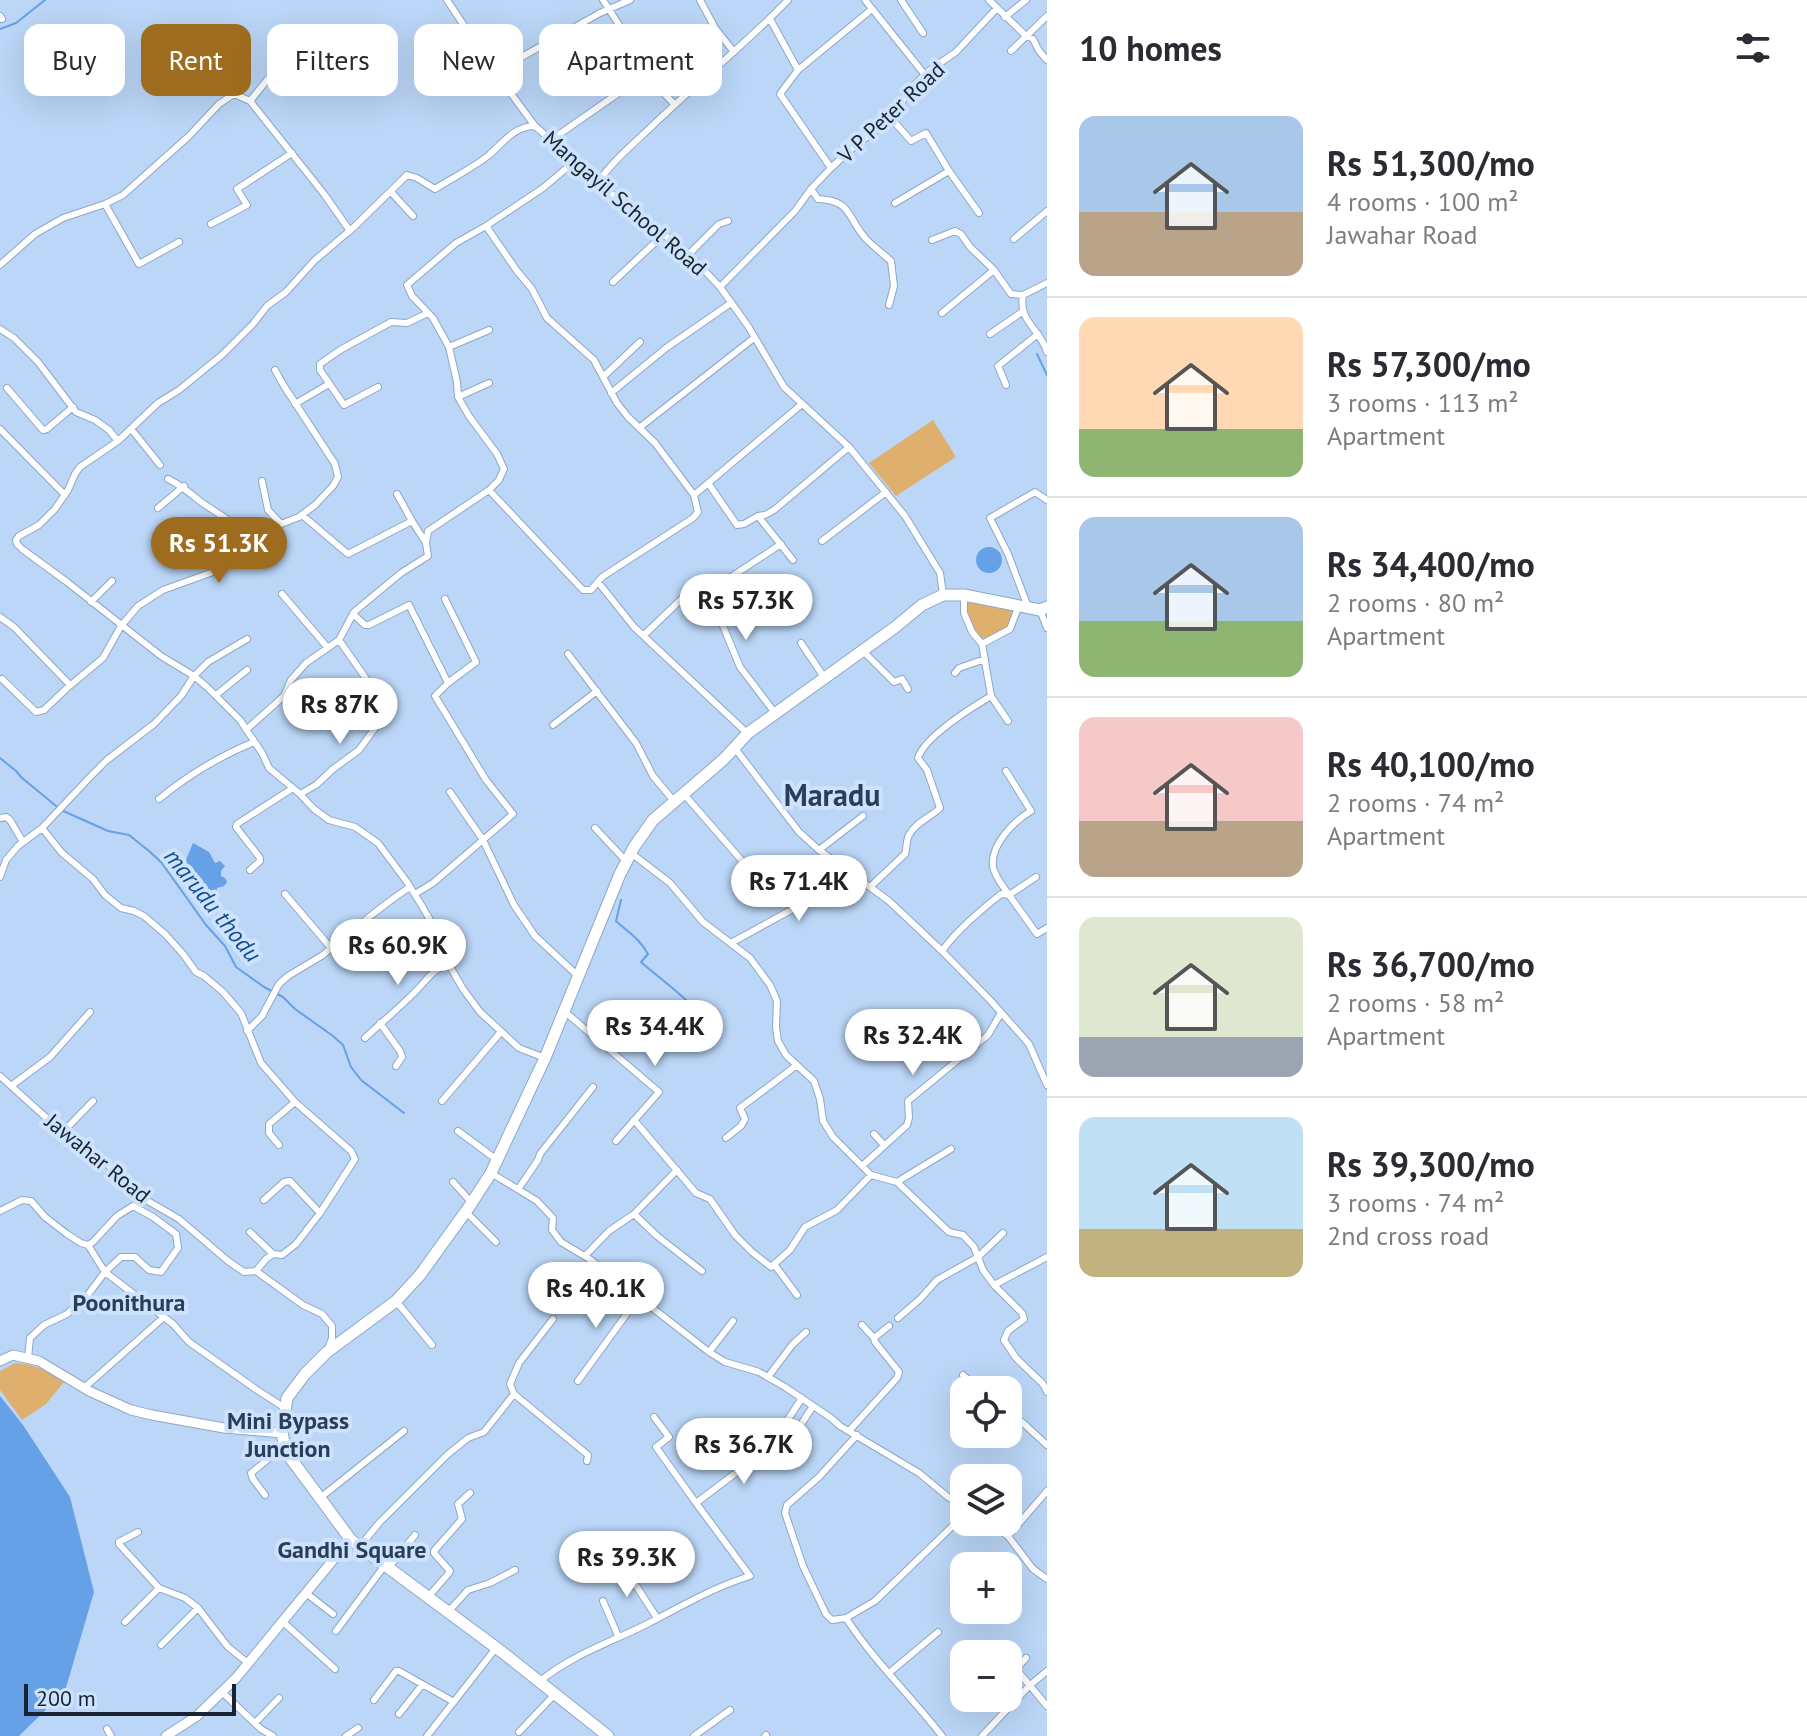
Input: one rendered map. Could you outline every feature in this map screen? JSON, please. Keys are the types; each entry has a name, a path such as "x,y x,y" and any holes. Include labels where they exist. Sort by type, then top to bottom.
{"highway":[{"path":"608,1736 355,1543 286,1452 282,1433 287,1398 327,1352 396,1301 420,1275 469,1208 491,1173 545,1058 628,857 653,820 724,759 748,733 922,605 943,595 964,595 1033,607"}],"main road":[{"path":"0,1361 13,1355 39,1361 84,1388 131,1410 224,1428 282,1433"},
{"path":"166,1736 197,1716 222,1692 306,1593 355,1543"}],"street":[{"name":"Mangayil School Road","path":"447,0 463,24"},
{"path":"603,0 619,24"},
{"path":"523,57 630,0"},
{"path":"700,0 715,28 734,52"},
{"path":"598,182 610,166 674,104 788,0"},
{"path":"865,0 925,75"},
{"path":"901,0 923,33"},
{"path":"989,0 1033,39 1047,60"},
{"path":"1005,17 1026,0"},
{"name":"V P Peter Road","path":"720,287 795,211 831,168 891,118 908,91 956,52 997,8"},
{"path":"831,168 780,94 798,70 872,9"},
{"path":"1011,51 1047,16"},
{"path":"770,19 798,70"},
{"path":"551,140 646,74 674,104"},
{"path":"250,101 267,80"},
{"path":"0,265 35,234 63,218 123,195 234,94 250,101 350,231"},
{"name":"Mangayil School Road","path":"513,96 535,126 615,197 689,254 720,287 784,387 849,447 924,544 940,573 943,595"},
{"path":"891,118 911,141 926,133 979,213"},
{"path":"535,126 526,126 515,132 488,156 435,189 407,175 350,231 315,260 286,292 267,306 222,355 158,403 132,430 80,467 55,509 39,525 16,540 22,549 121,626 194,676 216,695 240,720 269,768 314,809 329,820 355,827 378,843 412,890 443,943 448,963 480,1012 519,1048 545,1058"},
{"path":"211,224 247,205 237,189 292,153"},
{"path":"246,730 284,696 291,680 306,663 339,640 353,614 375,593 428,556 428,531 499,480 504,469 497,454 458,397 449,347 433,318 412,296 407,285 456,243 543,188 575,161"},
{"path":"895,203 949,171"},
{"path":"811,189 818,199 833,199 843,205 865,238 891,261 894,286 889,305"},
{"path":"391,192 413,216"},
{"path":"105,204 139,264 179,242"},
{"path":"1014,239 1047,211"},
{"path":"689,254 719,224 728,221"},
{"path":"486,226 532,289 547,318 594,360 628,417 655,443 694,495 698,512 602,577 591,590 583,590 489,490"},
{"path":"932,240 955,231 961,234 1011,294 1023,295 1047,283"},
{"path":"613,282 664,234"},
{"path":"942,313 994,270"},
{"path":"1023,295 1022,312 1047,352"},
{"path":"611,393 666,348 731,303"},
{"path":"990,334 1022,312"},
{"path":"378,387 344,405 320,370 320,364 391,322 407,323 428,313"},
{"path":"0,329 38,362 76,412 95,420 118,441"},
{"path":"449,347 489,330"},
{"path":"1006,385 998,366 1038,334"},
{"path":"639,428 754,338"},
{"path":"603,377 640,342"},
{"path":"2,679 36,712 44,710 103,658 121,626 138,606 163,590 224,568 254,542 281,524 302,515 333,486 338,477 335,464 275,370"},
{"path":"458,397 489,383"},
{"path":"295,404 329,384"},
{"path":"7,388 43,430 73,407"},
{"path":"694,495 802,404"},
{"path":"0,429 65,495"},
{"path":"132,430 160,465"},
{"path":"708,483 737,525 744,524 774,510 849,447"},
{"path":"168,479 184,486 242,529 254,542"},
{"path":"262,481 268,510 281,524"},
{"path":"158,508 184,486"},
{"path":"822,541 886,492"},
{"path":"1047,500 1035,492 990,518 1033,607 1047,628"},
{"path":"397,494 426,543"},
{"path":"302,515 348,554 412,521"},
{"path":"758,516 793,560"},
{"path":"208,529 235,559"},
{"path":"644,635 692,589 731,577 781,544"},
{"path":"731,577 736,591 721,621 740,667 775,713"},
{"path":"91,602 112,581"},
{"path":"598,582 644,635 748,733"},
{"path":"282,594 328,648"},
{"path":"964,595 964,613 972,632 982,644 991,696 1008,721"},
{"path":"247,1031 262,1016 279,984 288,976 323,955 383,904 433,883 513,814 486,780 435,696 476,662 445,599"},
{"path":"353,614 369,625 409,605 448,683"},
{"path":"982,644 1010,629 1033,607"},
{"path":"0,617 14,627 70,685"},
{"path":"0,877 6,860 23,842 42,828 107,760 154,724 208,662 247,639"},
{"path":"300,794 359,750 388,710 339,640"},
{"path":"801,643 824,677"},
{"path":"862,650 894,682 902,679 908,689"},
{"path":"568,654 636,743 653,776 678,796 743,862"},
{"path":"955,673 959,668 985,659"},
{"path":"216,695 247,670"},
{"path":"553,725 597,691"},
{"path":"870,887 905,854 914,829 940,808 927,770 918,758 920,752 957,716 991,696"},
{"path":"159,799 233,751 254,742"},
{"path":"734,747 799,832 889,901 1001,1013 1029,1044 1047,1085"},
{"path":"1006,771 1031,811 1018,819 994,853 992,863 995,873 1037,934 1047,928"},
{"path":"250,870 260,858 236,827 237,824 293,788"},
{"path":"450,792 483,840 514,905 535,936 578,976"},
{"path":"819,850 863,816"},
{"path":"0,818 10,820 23,842"},
{"path":"42,828 62,853 93,879 105,895 121,908 144,916 165,934 196,972 223,992 241,1013 261,1063 295,1102 351,1151 355,1159 296,1244 282,1255 273,1254 250,1232"},
{"path":"595,828 628,857 670,883 703,922 750,958 770,985 777,1001 778,1041 786,1055 814,1081 823,1121 871,1175 897,1182 949,1232 963,1235 974,1247 983,1270 1024,1319 1008,1331 1004,1340 1047,1392"},
{"path":"731,943 791,910 845,869"},
{"path":"942,951 957,933 1001,894 1009,895 1036,877"},
{"path":"285,894 331,948"},
{"path":"365,1038 437,968 448,963"},
{"path":"564,1011 659,1092 616,1141"},
{"path":"11,1086 50,1057 90,1012"},
{"path":"862,1166 907,1125 908,1101 988,1035 1001,1013"},
{"path":"380,1023 400,1051 402,1057 396,1066"},
{"path":"442,1101 500,1033"},
{"path":"726,1138 745,1119 740,1108 797,1065"},
{"name":"Jawahar Road","path":"0,1076 63,1132 100,1157 141,1197 179,1219 244,1272 256,1271 303,1305 322,1314 332,1326 327,1352"},
{"path":"519,1188 547,1144 593,1087"},
{"path":"63,1132 93,1101"},
{"path":"279,1145 269,1133 269,1124 295,1102"},
{"path":"634,1120 696,1193 710,1199 735,1235 771,1267 790,1250 805,1227 837,1210 871,1175"},
{"path":"458,1131 497,1160"},
{"path":"874,1134 884,1145"},
{"path":"897,1182 951,1149"},
{"path":"585,1256 609,1231 634,1214 677,1170"},
{"path":"491,1173 537,1201 553,1218 552,1230 561,1242 585,1256 709,1352 725,1362 768,1377 919,1473 950,1498"},
{"path":"264,1200 284,1182 290,1181 320,1213"},
{"path":"453,1182 496,1242"},
{"path":"0,1211 22,1200 31,1201 67,1234 88,1245 105,1272 173,1324 189,1342 285,1408"},
{"path":"28,1358 30,1338 44,1325 67,1314 121,1257 135,1257 149,1270 161,1272 178,1248 176,1234 133,1206 117,1216 88,1245"},
{"path":"634,1214 702,1271"},
{"path":"898,1318 937,1280 978,1257 1003,1233"},
{"path":"256,1271 273,1254"},
{"path":"994,1285 1047,1257"},
{"path":"774,1264 797,1295"},
{"path":"578,1381 639,1297"},
{"path":"396,1301 432,1345"},
{"path":"84,1388 164,1317"},
{"path":"553,1319 519,1363 510,1384 514,1394 588,1455 587,1461"},
{"path":"709,1352 733,1321"},
{"path":"849,1431 899,1372 862,1325"},
{"path":"874,1338 889,1326"},
{"path":"768,1377 806,1332"},
{"path":"355,1543 447,1455 468,1438 484,1432 514,1394"},
{"path":"781,1430 802,1398"},
{"path":"696,1503 753,1460 785,1444 813,1406"},
{"path":"539,1682 551,1672 618,1636 750,1576 656,1447 669,1437 654,1417"},
{"path":"1022,1422 1047,1445"},
{"path":"320,1498 404,1431"},
{"path":"857,1435 819,1477 787,1505 785,1513 803,1566 826,1614 832,1620 846,1618 875,1601 950,1529"},
{"path":"265,1495 251,1473 284,1446"},
{"path":"1022,1520 1047,1491"},
{"path":"428,1597 449,1573 434,1551 462,1519 458,1504 470,1493"},
{"path":"138,1532 118,1543 159,1588 185,1598 198,1608 228,1647 248,1663"},
{"path":"336,1631 386,1566 415,1535"},
{"path":"1008,1536 1033,1569 1047,1579"},
{"path":"622,1564 657,1618"},
{"path":"448,1612 468,1590 515,1570"},
{"path":"125,1622 159,1588"},
{"path":"306,1593 333,1614"},
{"path":"603,1601 618,1636"},
{"path":"161,1645 198,1608"},
{"path":"846,1618 942,1736"},
{"path":"282,1621 335,1669"},
{"path":"889,1673 938,1632"},
{"path":"427,1736 496,1648"},
{"path":"1026,1658 1016,1669 1047,1706"},
{"path":"374,1700 399,1671 454,1702"},
{"path":"982,1736 1047,1671"},
{"path":"399,1714 422,1685"},
{"path":"222,1692 273,1736"},
{"path":"519,1732 555,1694"},
{"path":"255,1723 279,1698"},
{"path":"694,1736 730,1710"},
{"path":"346,1736 358,1728"},
{"path":"107,1729 111,1736"}],"shaded area":[{"path":"933,420 956,457 896,496 869,463"},
{"path":"967,602 1005,607 1013,610 1014,614 1006,629 988,640 976,636 967,617"},
{"path":"15,1363 41,1369 64,1382 46,1404 22,1420 0,1390 0,1371"}],"water":[{"path":"989,547 998,551 1002,560 998,569 989,573 980,569 976,560 980,551"},
{"path":"193,843 209,852 215,863 220,861 225,866 221,876 227,882 217,888 217,894 210,890 204,892 183,867"},
{"path":"0,1396 70,1497 94,1592 65,1691 19,1736 0,1736"}],"waterway":[{"path":"0,29 16,23 45,0"},
{"path":"1037,354 1047,375"},
{"name":"marudu thodu","path":"0,758 61,810 108,831 129,835 149,851 161,862 225,946 236,967 283,997 333,1036 343,1045 351,1067 361,1080 404,1113"},
{"path":"621,900 616,921 645,949 648,954 641,962 697,1011 706,1028"}],"district":[{"name":"Maradu","path":"832,794"},
{"name":"Poonithura","path":"129,1302"},
{"name":"Mini Bypass Junction","path":"288,1434"},
{"name":"Gandhi Square","path":"352,1549"}]}
